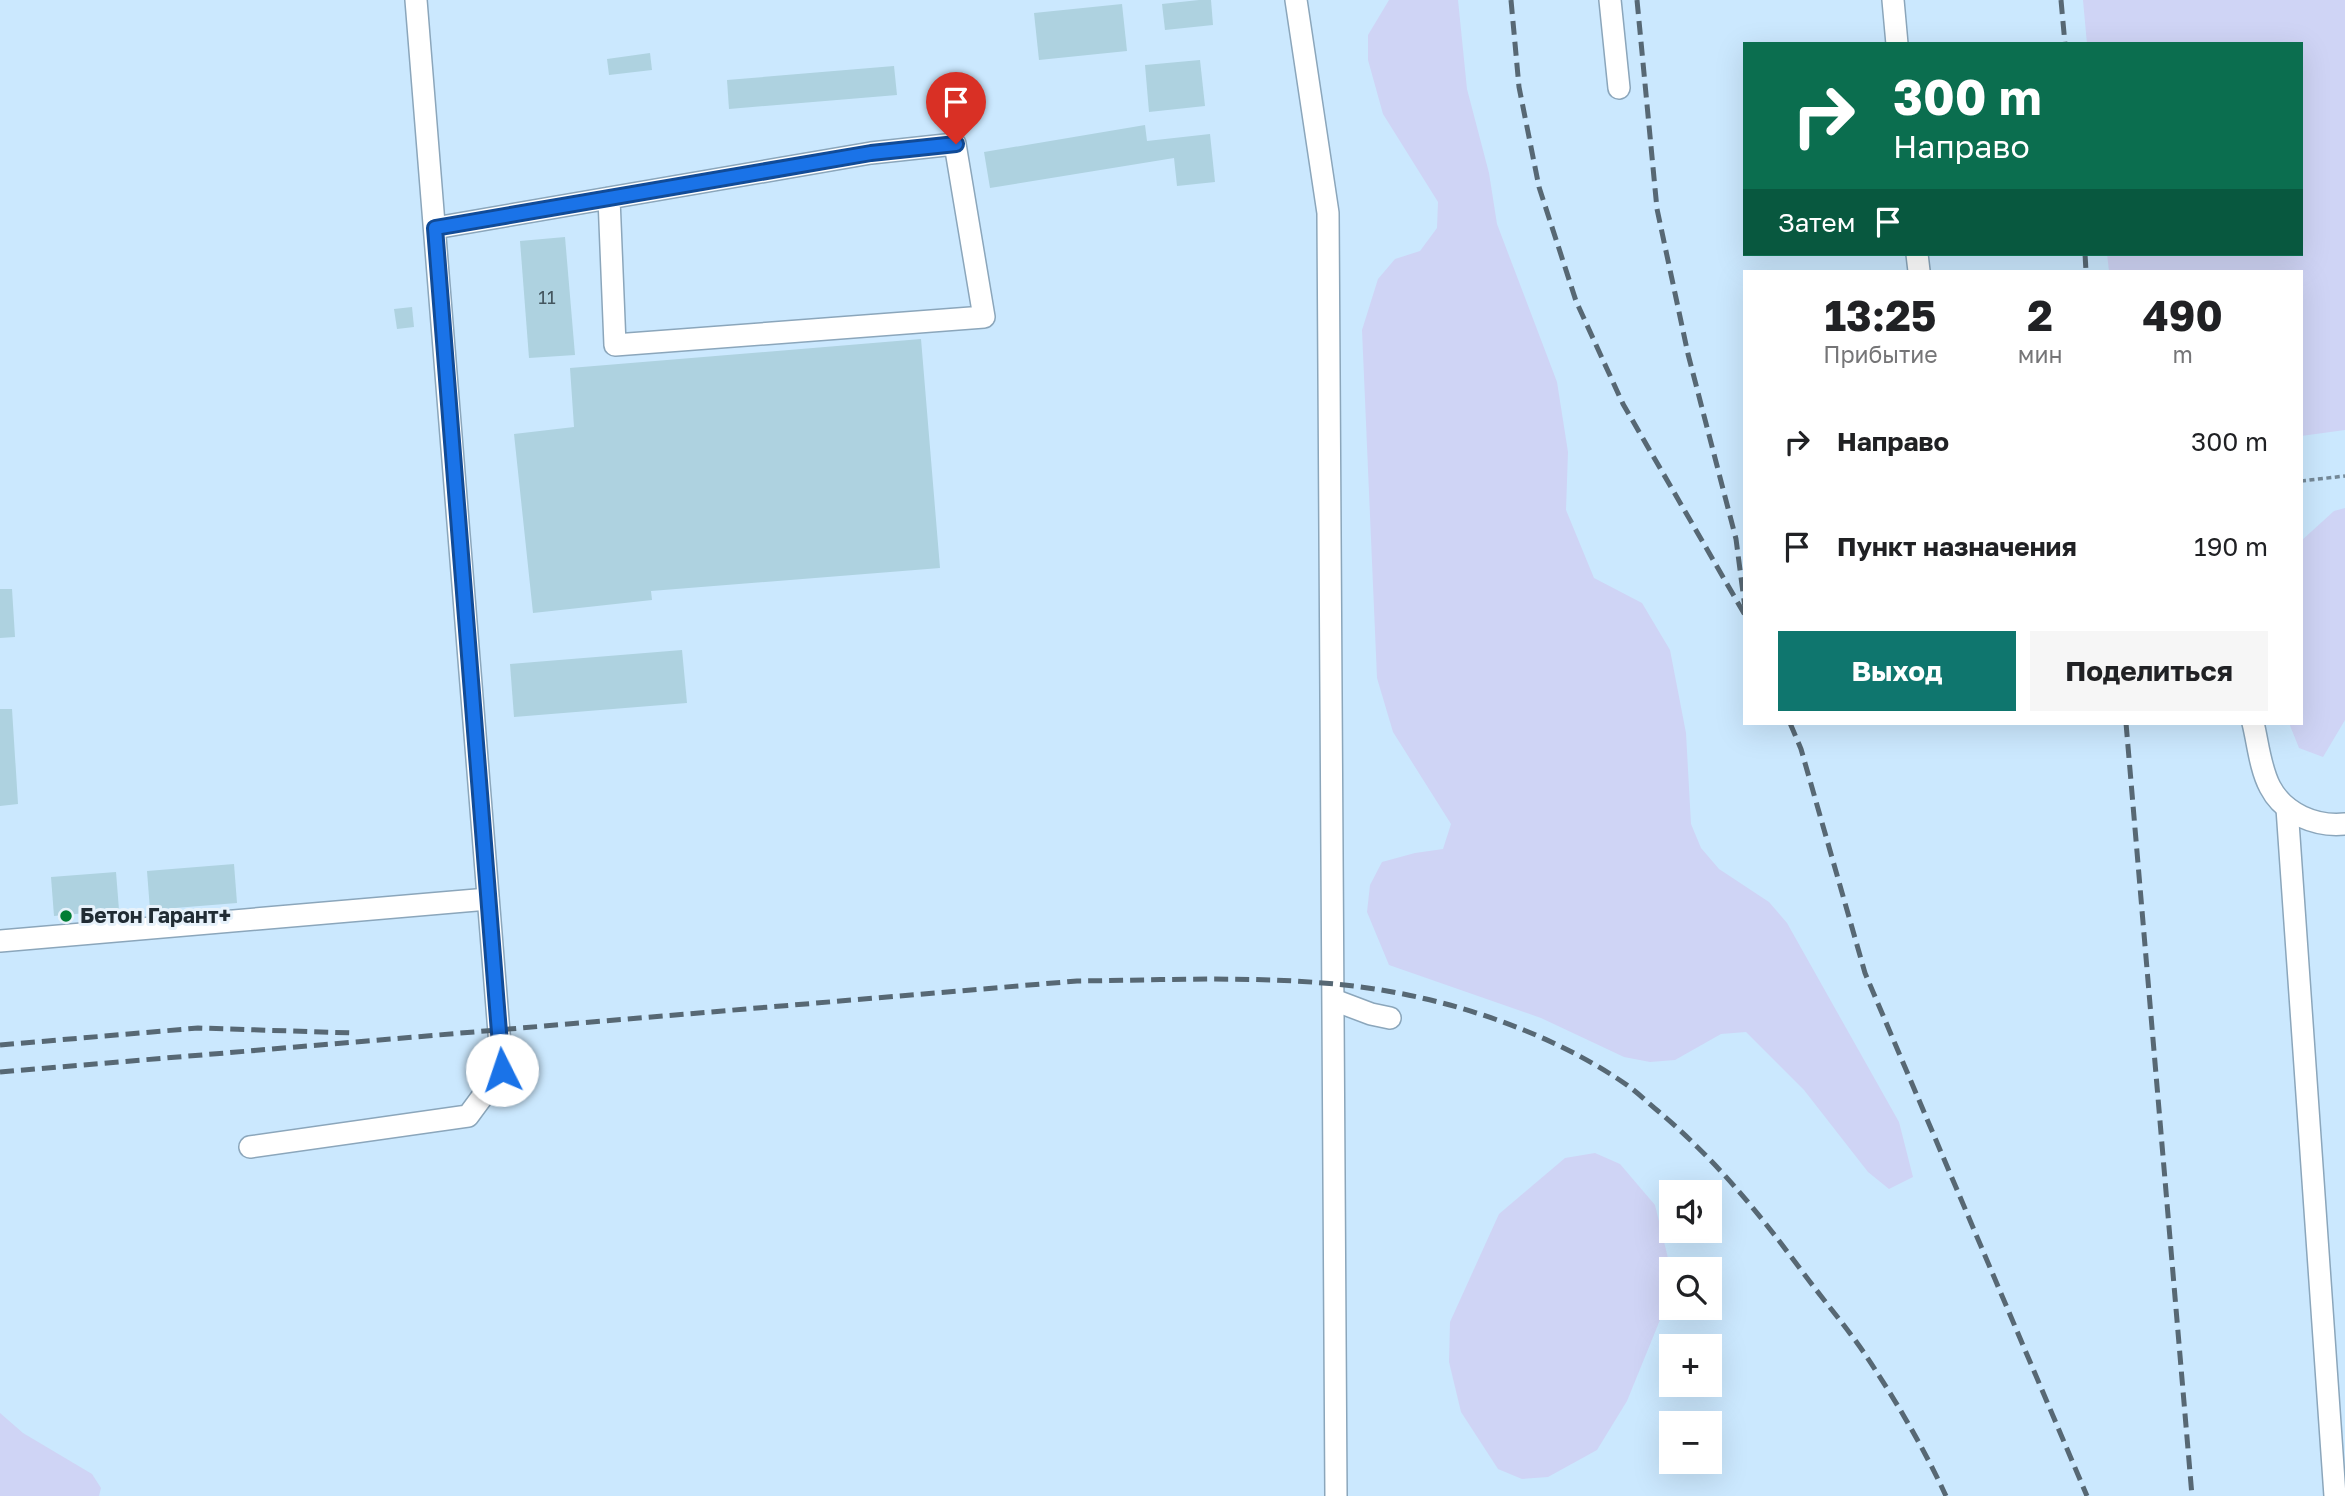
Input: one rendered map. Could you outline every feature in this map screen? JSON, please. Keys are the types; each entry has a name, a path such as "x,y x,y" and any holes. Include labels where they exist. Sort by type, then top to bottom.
{"street":[{"path":"250,1147 468,1116 502,1070 416,0"},
{"path":"1296,0 1328,213 1336,1496"},
{"path":"1610,0 1619,88"},
{"path":"1893,0 1897,42"},
{"path":"435,228 609,198 871,153 956,144 984,317 615,345 609,198"},
{"path":"2254,725 2270,788 2287,808 2306,820 2345,824"},
{"path":"2287,808 2334,1496"},
{"path":"0,941 488,899"},
{"path":"1334,1000 1371,1014 1390,1017"}],"path":[{"path":"2303,481 2345,476"}],"shaded area":[{"path":"1389,0 1458,0 1467,89 1489,173 1497,224 1557,382 1568,452 1566,510 1594,578 1642,603 1670,650 1686,733 1691,824 1701,848 1719,869 1769,902 1787,923 1899,1122 1913,1177 1889,1189 1868,1172 1804,1090 1746,1032 1721,1034 1675,1060 1650,1062 1624,1057 1541,1018 1389,965 1367,912 1370,885 1382,862 1443,849 1451,824 1393,732 1377,678 1362,330 1378,279 1395,259 1420,251 1437,228 1438,202 1383,114 1368,60 1368,35"},
{"path":"2083,0 2345,0 2345,430 2303,436 2303,270 2109,270 2107,256 2303,256 2303,42 2087,42"},
{"path":"2345,508 2345,720 2323,757 2299,748 2290,725 2303,725 2303,539 2334,511"},
{"path":"1595,1153 1620,1164 1655,1205 1659,1221 1659,1243 1664,1243 1668,1257 1659,1257 1660,1320 1627,1401 1597,1450 1548,1477 1522,1479 1498,1469 1461,1412 1449,1362 1450,1322 1499,1214 1565,1158"},
{"path":"0,1413 23,1433 92,1474 101,1488 99,1496 0,1496"}],"building":[{"path":"1211,0 1213,25 1165,30 1162,4"},
{"path":"1122,4 1127,51 1039,60 1034,13"},
{"path":"650,53 652,70 609,75 607,59"},
{"path":"1200,60 1205,106 1149,112 1145,65"},
{"path":"894,66 897,95 729,109 727,80"},
{"path":"1145,125 1147,141 1210,134 1215,182 1177,186 1174,158 990,188 984,152"},
{"path":"565,237 575,355 529,358 520,241"},
{"path":"412,307 414,327 397,329 394,309"},
{"path":"921,339 940,568 651,591 652,600 533,613 514,434 574,427 570,368"},
{"path":"0,589 12,589 15,637 0,638"},
{"path":"682,650 687,703 514,717 510,664"},
{"path":"0,709 12,709 18,804 0,806"},
{"path":"234,864 237,903 150,910 147,871"},
{"path":"116,872 119,910 54,916 51,877"}],"railway":[{"path":"1511,0 1519,87 1539,187 1576,301 1623,404 1743,612"},
{"path":"1637,0 1657,209 1688,354 1736,539 1743,593"},
{"path":"2061,0 2065,42"},
{"path":"2085,256 2086,270"},
{"path":"1791,725 1801,749 1865,973 2087,1496"},
{"path":"2126,725 2192,1496"},
{"path":"0,1072 1077,981 1271,980 1335,984 1410,995 1486,1016 1558,1045 1624,1083 1679,1130 1718,1168 1753,1209 1859,1346 1904,1417 1946,1496"},
{"path":"0,1045 198,1028 354,1033"}],"place":[{"name":"Бетон Гарант+","path":"66,916"}],"route":[{"path":"502,1070 435,228 871,153 956,144"}]}
